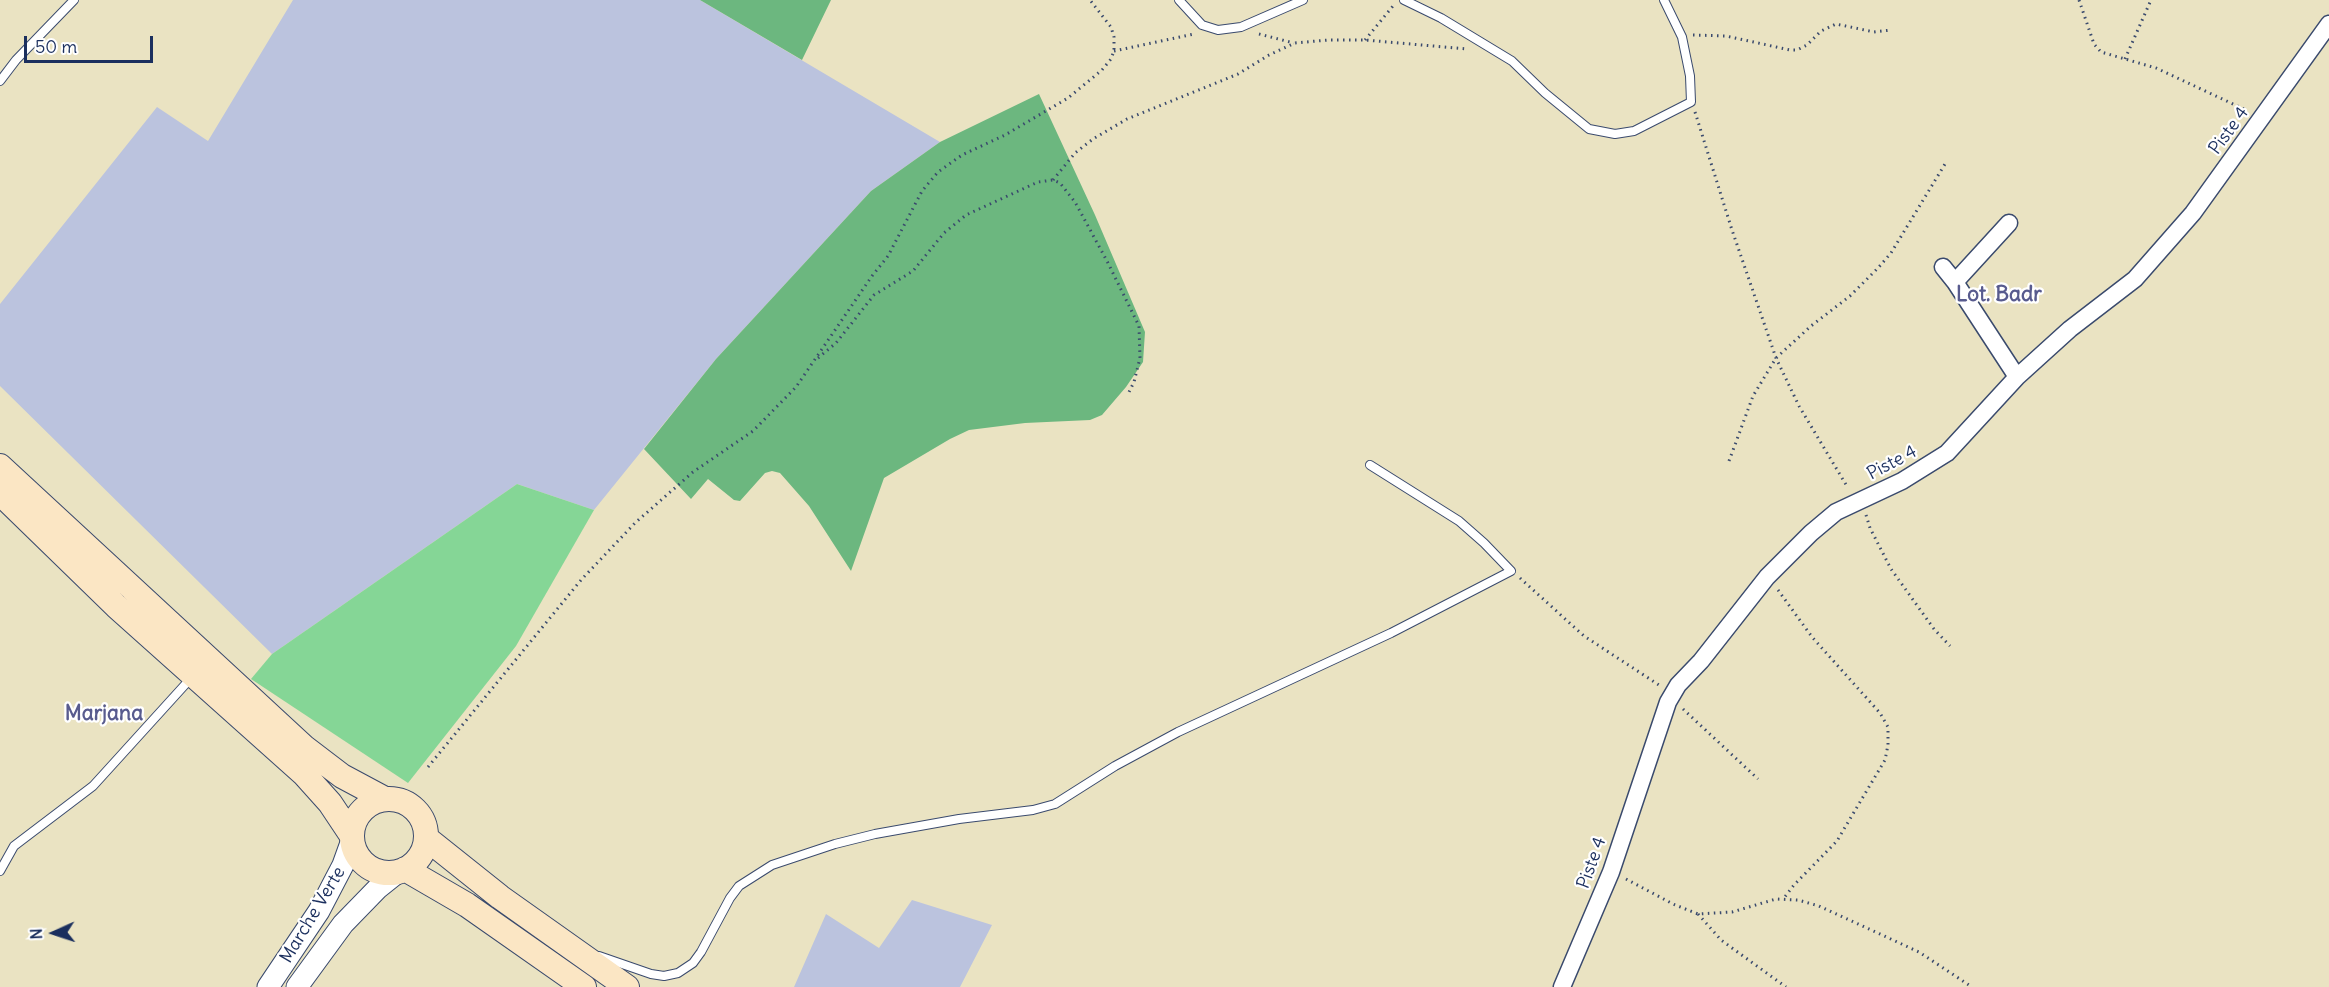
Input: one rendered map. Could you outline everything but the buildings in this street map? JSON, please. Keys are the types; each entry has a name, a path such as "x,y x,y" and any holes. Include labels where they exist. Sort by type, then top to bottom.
{"main road":[{"path":"0,466 304,747 342,776 385,799 403,802 411,807 422,821 426,838 419,856 402,870 389,873 372,869 358,857 352,838 330,803 304,774 116,606 0,493"},
{"path":"352,838 353,827 361,811 368,805 385,799"},
{"path":"426,838 478,880 627,987"},
{"path":"402,870 467,904 584,987"}],"street":[{"name":"Piste 4","path":"1562,987 1611,872 1672,696 1678,686 1701,661 1767,577 1836,512 1911,477 1947,453 2018,377 2070,329 2135,279 2193,213 2329,24"},
{"path":"1955,282 2009,223"},
{"path":"1943,267 2018,377"},
{"name":"Marche Verte","path":"268,987 319,911 343,864 352,838"},
{"name":"Marche Verte","path":"297,987 343,924 378,888 402,870"}],"lane":[{"path":"0,81 16,60 74,0"},
{"path":"1179,0 1202,25 1215,30 1239,27 1304,0"},
{"path":"1404,0 1441,18 1512,61 1580,123 1600,132 1615,134 1634,131 1691,102 1690,76 1682,37 1664,0"},
{"path":"567,945 651,974 664,976 678,974 693,963 739,886 772,865 835,844 875,834 959,819 1033,810 1055,804 1115,766 1168,737 1391,633 1510,571 1459,521 1370,465"},
{"path":"0,872 21,838 93,786 193,676"}],"path":[{"path":"428,767 589,572 635,523 693,472 753,431 796,387 888,256 922,191 938,172 962,155 1005,135 1068,98 1102,70 1114,51 1114,37 1111,27 1090,0"},
{"path":"1365,39 1398,0"},
{"path":"2079,0 2091,39 2098,50 2115,58 2156,68 2227,100 2262,119"},
{"path":"2125,59 2151,0"},
{"path":"1682,37 1726,36 1797,50 1807,45 1821,31 1836,24 1874,32 1891,30"},
{"path":"1239,27 1295,43"},
{"path":"1114,51 1215,30"},
{"path":"1053,180 1075,153 1093,139 1127,119 1238,74 1269,55 1295,43 1365,39 1497,51"},
{"path":"1691,102 1776,358 1799,406 1859,501 1891,569 1934,629 1950,646"},
{"path":"1730,461 1753,396 1776,358 1811,326 1850,296 1878,268 1891,253 1945,164"},
{"path":"816,358 836,343 874,295 913,271 944,233 966,215 1038,182 1053,180 1060,183 1075,202 1139,326 1140,358 1129,392"},
{"path":"1510,571 1530,586 1584,636 1672,696 1758,779"},
{"path":"1767,577 1812,637 1880,713 1888,728 1885,760 1853,814 1836,841 1784,898"},
{"path":"1611,872 1673,904 1698,914 1732,912 1784,898 1819,906 1919,952 1972,987"},
{"path":"1698,914 1721,940 1786,987"}],"shaded area":[{"path":"293,0 700,0 940,142 871,191 716,359 594,510 517,484 272,654 0,386 0,304 157,107 208,141"},
{"path":"912,900 992,925 960,987 794,987 826,914 879,948"}],"green space":[{"path":"700,0 831,0 802,60"},
{"path":"1039,94 1095,215 1145,332 1143,362 1126,387 1102,415 1090,420 1025,423 969,430 884,478 851,571 809,506 780,473 772,471 765,473 740,501 734,500 708,479 691,499 644,449 716,359 871,191 940,142"},
{"path":"517,484 594,510 516,646 408,783 251,679 272,654"}],"district":[{"name":"Lot. Badr","path":"1999,295"},
{"name":"Marjana","path":"104,714"}]}
